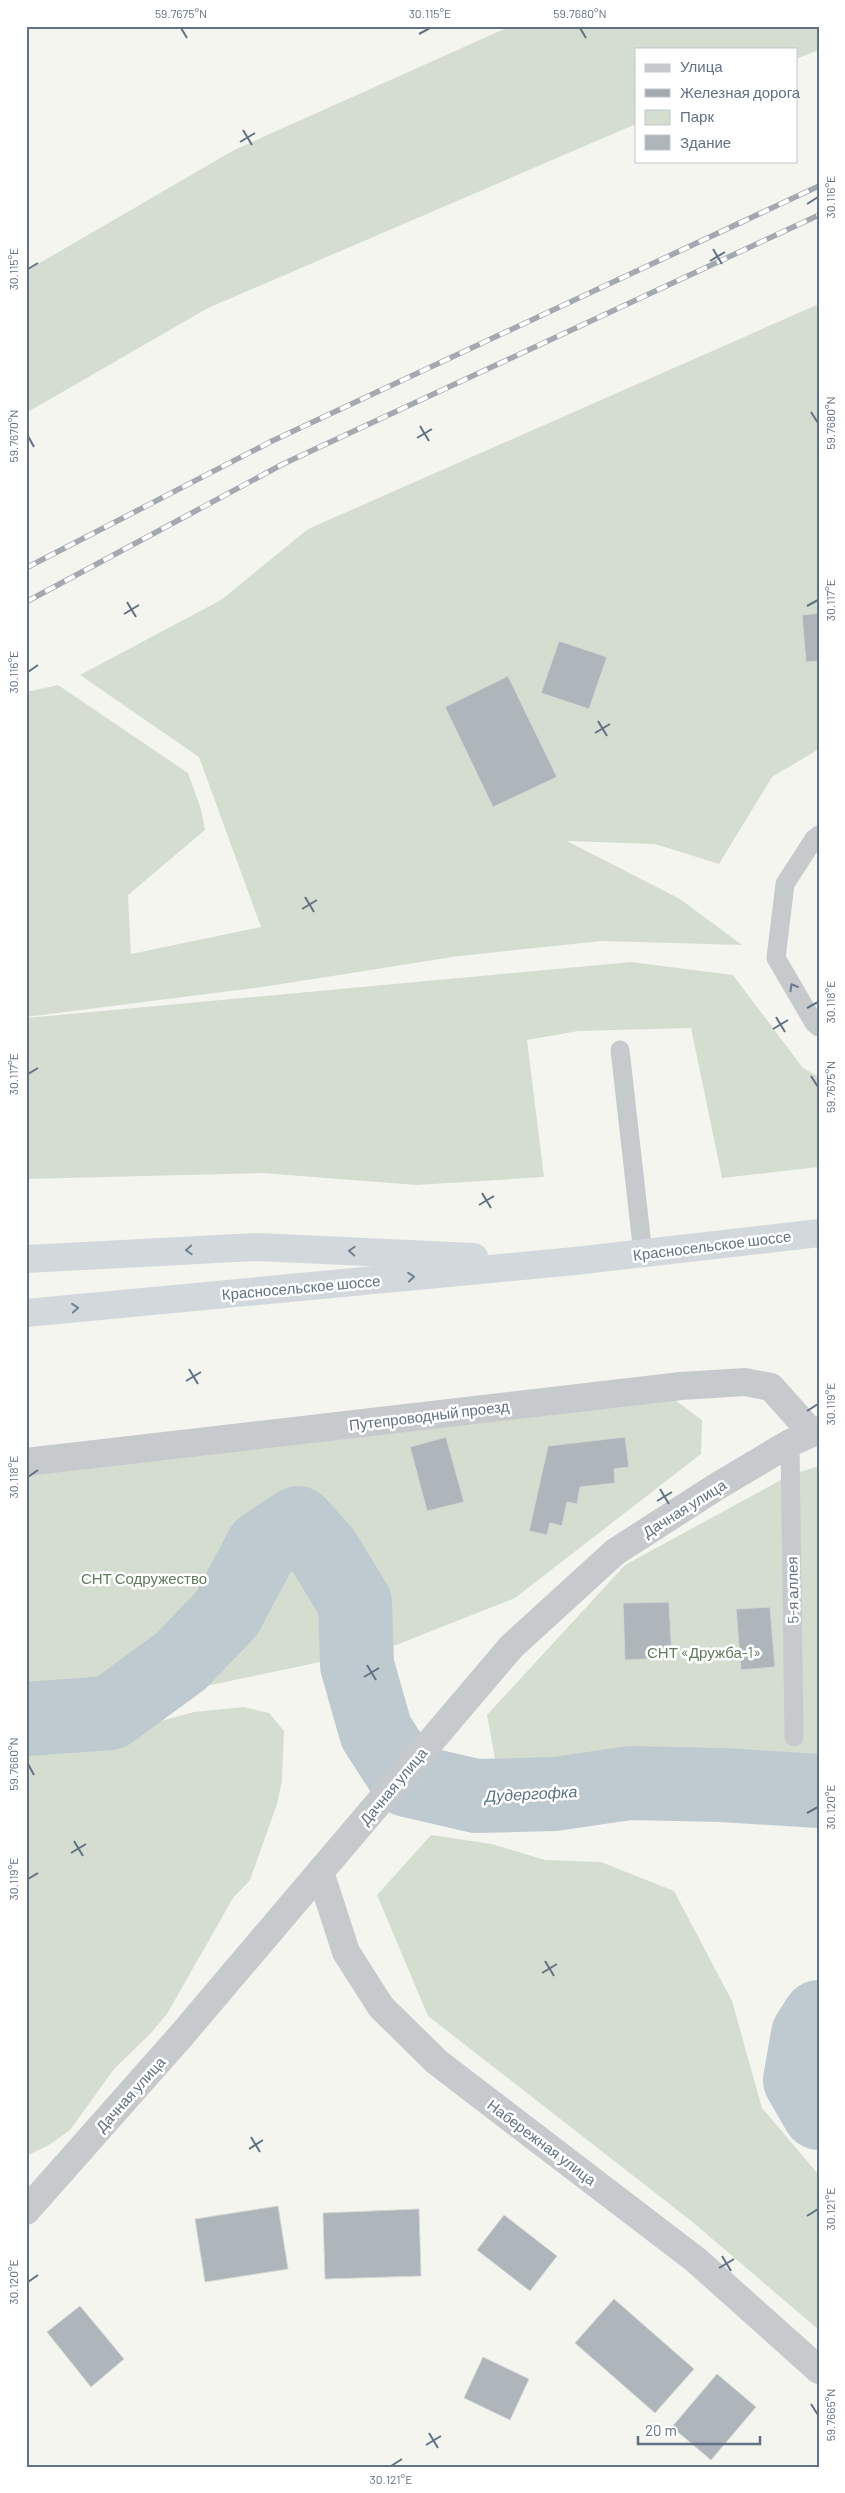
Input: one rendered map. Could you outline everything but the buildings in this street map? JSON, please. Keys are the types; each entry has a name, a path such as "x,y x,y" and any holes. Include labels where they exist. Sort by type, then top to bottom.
{"highway":[{"name":"Красносельское шоссе","path":"26,1312 575,1261 819,1233"},
{"name":"Красносельское шоссе","path":"26,1259 258,1247 575,1261"}],"street":[{"name":"Путепроводный проезд","path":"26,1462 681,1386 745,1382 771,1387 807,1435"},
{"name":"Дачная улица","path":"26,2211 180,2037 511,1647 615,1552 807,1435"},
{"name":"Набережная улица","path":"320,1872 346,1952 382,2007 437,2062 696,2260 819,2370"}],"lane":[{"path":"819,835 814,839 785,884 776,958 814,1023 819,1028"},
{"path":"620,1050 643,1254"},
{"name":"5-я аллея","path":"794,1737 807,1435"}],"green space":[{"path":"511,26 819,26 819,50 798,58 798,48 635,48 635,124 208,308 26,413 26,271 234,150"},
{"path":"819,304 819,749 772,777 719,864 655,844 567,841 680,899 742,945 602,941 459,956 269,986 26,1017 26,692 58,685 188,773 201,809 205,830 128,895 131,954 261,927 199,757 80,675 221,600 308,529"},
{"path":"631,962 733,975 803,1068 819,1077 819,1167 722,1178 691,1028 578,1031 527,1040 544,1177 416,1185 262,1173 26,1179 26,1018"},
{"name":"СНТ Содружество","path":"657,1387 702,1420 701,1454 515,1598 391,1647 102,1708 26,1702 26,1476"},
{"name":"СНТ «Дружба-1»","path":"819,1466 819,1769 797,1766 496,1764 487,1715 625,1565 790,1475"},
{"path":"244,1707 269,1713 284,1731 282,1780 277,1804 250,1880 233,1898 167,2014 150,2034 114,2069 70,2130 49,2145 26,2156 26,1754 46,1746 95,1739 194,1712"},
{"path":"431,1835 492,1844 545,1860 601,1862 674,1891 732,2001 762,2108 819,2175 819,2330 690,2220 428,2016 377,1895"}],"waterway":[{"name":"Дудергофка","path":"26,1719 110,1713 181,1661 227,1613 262,1547 298,1523 324,1552 355,1603 357,1665 376,1732 407,1780 476,1796 555,1794 630,1783 721,1785 819,1791"},
{"name":"Дудергофка","path":"819,2017 808,2034 800,2080 819,2113"}],"railway":[{"path":"26,568 272,441 819,186"},
{"path":"26,602 283,464 819,215"}]}
